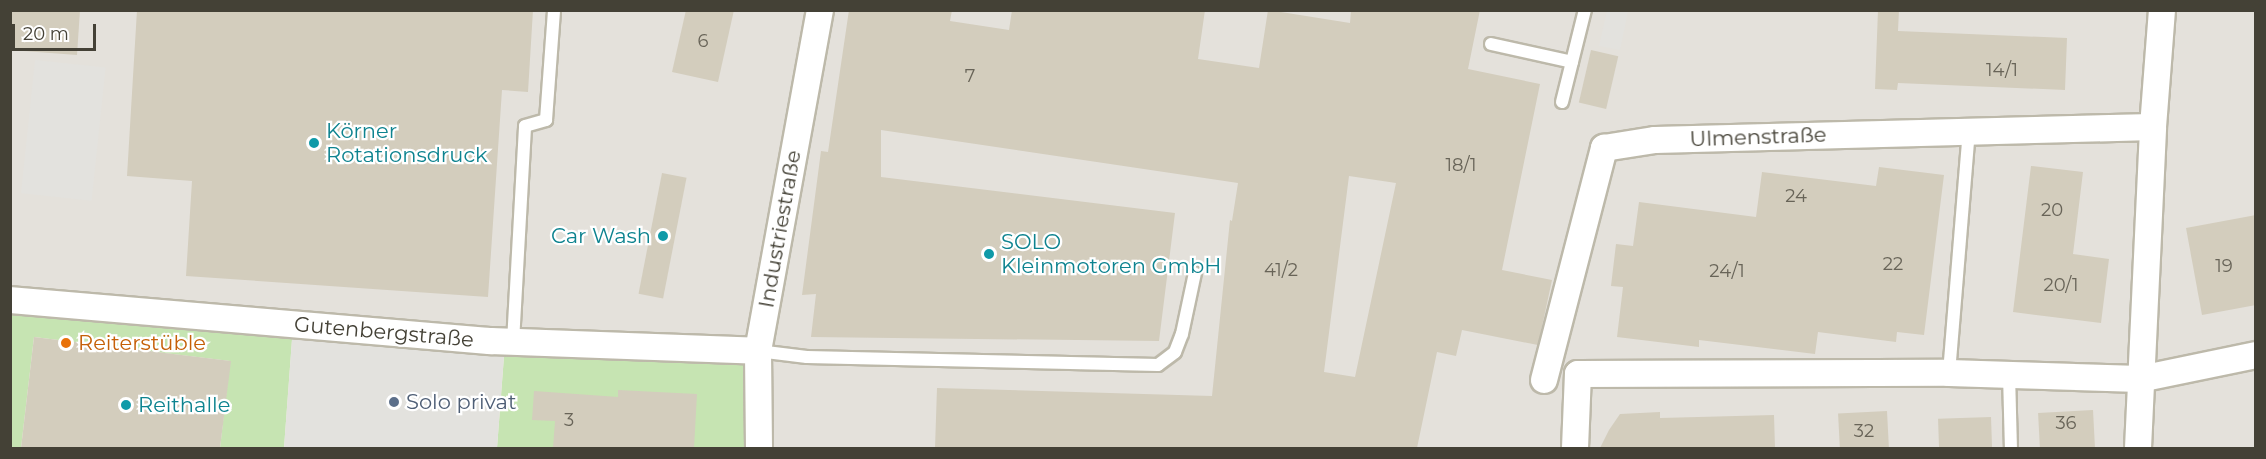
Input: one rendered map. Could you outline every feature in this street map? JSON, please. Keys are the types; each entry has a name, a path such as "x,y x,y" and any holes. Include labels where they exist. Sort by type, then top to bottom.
{"street":[{"name":"Industriestraße","path":"759,448 758,351 820,10"},
{"path":"2138,448 2153,127 2162,10"},
{"name":"Ulmenstraße","path":"1544,380 1604,148 1655,140 2153,127"},
{"name":"Gutenbergstraße","path":"10,300 513,342 758,351"},
{"path":"1575,448 1578,374 2010,374 2140,379 2256,355"}],"lane":[{"path":"513,342 525,126 546,120 554,10"},
{"path":"1562,102 1585,10"},
{"path":"1491,44 1572,62"},
{"path":"1949,374 1969,132"},
{"path":"758,351 807,357 1158,364 1174,352 1182,334 1195,273"},
{"path":"2010,374 2011,448"}],"shaded area":[{"path":"10,11 2255,11 2255,448 746,448 748,345 11,304"},
{"path":"1607,11 1628,11 1620,50 1599,46"},
{"path":"35,60 106,67 92,201 21,193"},
{"name":"Solo privat","path":"292,339 504,356 497,448 284,448"}],"green space":[{"path":"10,304 748,345 746,448 497,448 504,356 292,340 284,448 220,448 230,361 34,337 21,448 11,448"}],"building":[{"path":"10,10 80,10 77,55 10,50"},
{"name":"Körner Rotationsdruck","path":"137,10 533,10 528,92 502,90 488,297 186,276 192,181 127,176"},
{"path":"686,10 734,10 718,82 672,72"},
{"path":"849,10 952,10 950,21 1009,30 1012,10 1205,10 1198,59 1259,68 1268,10 1350,23 1351,10 1480,10 1468,69 1540,84 1502,270 1552,280 1538,345 1462,330 1456,356 1437,352 1417,448 935,448 937,388 1212,396 1230,220 1232,221 1238,183 881,130 881,177 1175,213 1159,341 811,337 816,294 802,295 821,151 828,152","holes":["1349,176 1396,183 1355,377 1324,372"]},
{"path":"1878,10 1899,10 1898,31 2067,38 2065,90 1898,83 1897,90 1875,89"},
{"path":"1591,50 1618,56 1606,109 1579,103"},
{"path":"2031,166 2083,172 2073,254 2109,259 2101,323 2013,312"},
{"path":"1879,167 1944,175 1924,335 1897,332 1896,342 1818,332 1815,354 1699,340 1699,347 1617,337 1623,287 1611,286 1616,244 1633,246 1639,202 1756,217 1762,172 1876,186"},
{"name":"Car Wash","path":"662,173 687,178 663,299 639,294"},
{"path":"2256,215 2256,305 2202,315 2186,228"},
{"name":"Reithalle","path":"34,337 231,361 220,448 21,448"},
{"path":"618,390 697,394 694,448 553,448 555,421 532,420 534,391 618,397"},
{"path":"2093,410 2095,448 2040,448 2038,413"},
{"path":"1887,411 1889,448 1840,448 1838,414"},
{"path":"1660,412 1660,418 1774,415 1775,448 1600,448 1620,414"},
{"path":"1991,417 1992,448 1939,448 1938,419"}],"place":[{"name":"Körner Rotationsdruck","path":"314,143"},
{"name":"Car Wash","path":"663,236"},
{"name":"SOLO Kleinmotoren GmbH","path":"989,254"},
{"name":"Reiterstüble","path":"66,343"},
{"name":"Solo privat","path":"394,402"},
{"name":"Reithalle","path":"126,405"}]}
